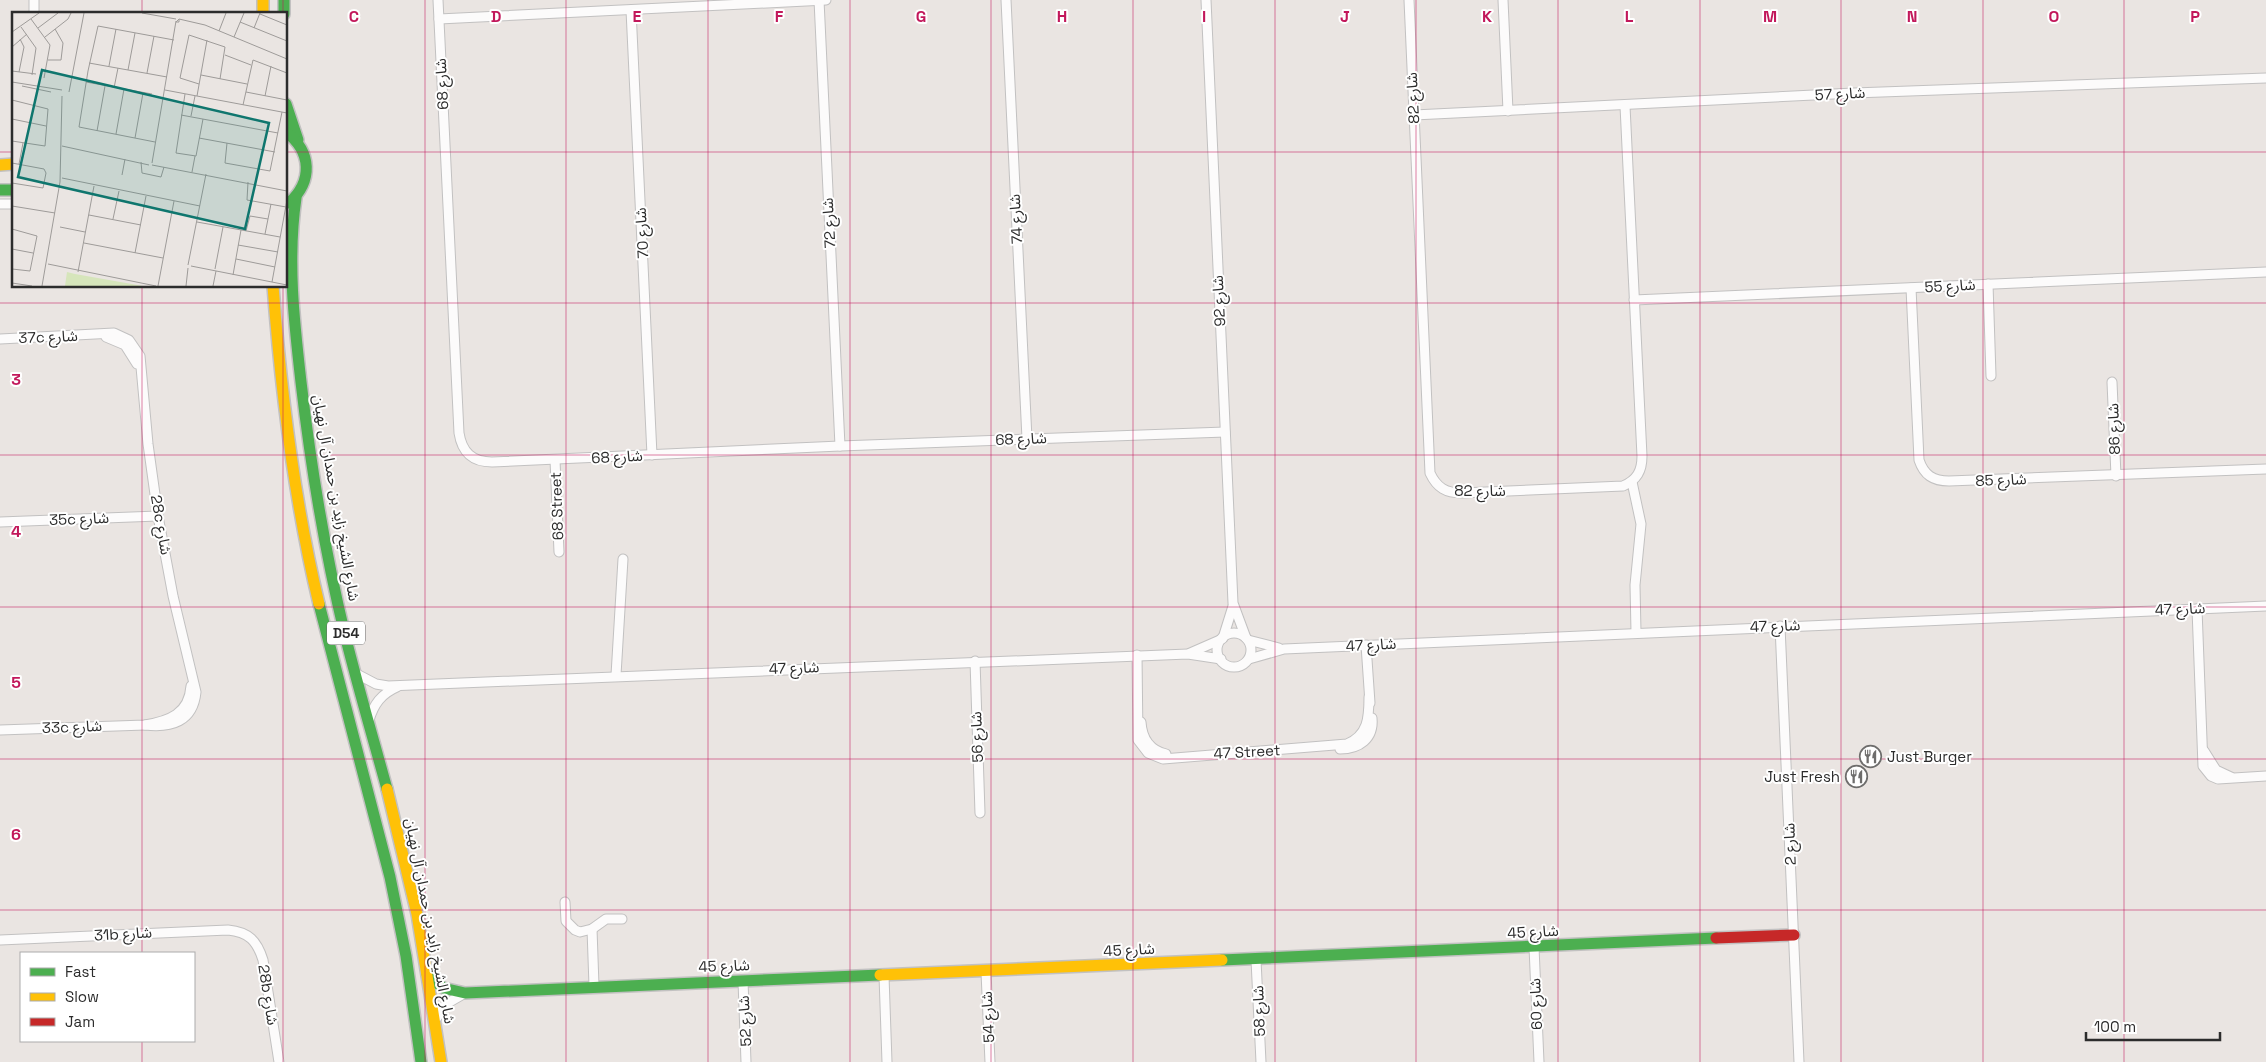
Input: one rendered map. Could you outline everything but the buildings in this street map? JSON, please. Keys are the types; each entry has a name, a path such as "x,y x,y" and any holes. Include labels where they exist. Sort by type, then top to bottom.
{"main road":[{"path":"288,112 299,143"},
{"path":"288,134 299,143"},
{"name":"شارع الشيخ زايد بن حمدان آل نهيان","path":"299,143 305,153 308,171 303,188 291,201 292,279 306,427 331,570 355,673 407,867 441,1062"},
{"name":"شارع الشيخ زايد بن حمدان آل نهيان","path":"274,288 286,422 308,556 337,679 384,851 400,925 416,1015 421,1062"},
{"name":"شارع 45","path":"427,974 443,988 465,993 594,986 986,972 1794,935"},
{"path":"416,1015 428,1062"}],"street":[{"name":"شارع 68","path":"438,0 460,443 465,452 482,462 840,446 1225,432"},
{"name":"شارع 72","path":"819,0 840,446"},
{"path":"439,19 631,10 721,3 826,0"},
{"name":"شارع 74","path":"1006,0 1027,439"},
{"name":"شارع 92","path":"1206,0 1233,603 1247,639"},
{"name":"شارع 82","path":"1409,0 1430,474 1442,490 1462,494 1623,486 1632,482"},
{"path":"1503,0 1508,111"},
{"name":"شارع 70","path":"631,10 652,455"},
{"name":"شارع 57","path":"1414,115 1625,106 1854,93 2266,78"},
{"path":"1625,106 1642,466 1632,482 1641,524 1635,585 1636,632"},
{"name":"شارع 55","path":"1634,300 2266,272"},
{"path":"1988,284 1991,376"},
{"name":"شارع 85","path":"1910,288 1919,460 1926,474 1933,479 1949,481 2116,476 2266,469"},
{"name":"37c شارع","path":"0,339 95,335 127,342"},
{"name":"28c شارع","path":"127,342 141,374 158,516 173,596 195,685 195,699 183,714"},
{"name":"شارع 86","path":"2112,382 2116,476"},
{"name":"68 Street","path":"555,460 559,552"},
{"name":"35c شارع","path":"0,522 158,516"},
{"path":"616,676 623,559"},
{"name":"شارع 92","path":"1223,638 1233,603"},
{"name":"شارع 47","path":"1248,659 1284,649 1636,632 2266,606"},
{"path":"2197,609 2204,766 2211,776 2218,779 2266,776"},
{"name":"شارع 2","path":"1780,626 1799,1062"},
{"path":"1235,634 1247,639 1251,649 1248,659 1240,666 1235,667 1224,664 1218,649 1223,638 1235,634"},
{"name":"شارع 47","path":"1188,654 1223,638"},
{"name":"شارع 47","path":"1247,639 1284,649"},
{"name":"47 Street","path":"1136,655 1138,708 1143,736 1149,745 1163,754 1186,756 1307,749 1342,745 1356,739 1364,731 1368,722 1369,697 1366,645"},
{"name":"شارع 47","path":"355,673 376,684 400,686 1136,655 1188,654 1221,660"},
{"name":"شارع 56","path":"975,661 980,813"},
{"name":"شارع 47","path":"369,720 372,708 379,698 400,686"},
{"name":"33c شارع","path":"0,730 145,725 183,714"},
{"path":"565,902 564,916 570,926 580,932 592,929 606,919 622,919"},
{"path":"592,929 594,986"},
{"name":"31b شارع","path":"0,940 222,930 246,933"},
{"name":"28b شارع","path":"246,933 258,946 263,960 279,1062"},
{"name":"شارع 60","path":"1534,947 1539,1062"},
{"name":"شارع 58","path":"1256,960 1261,1062"},
{"name":"شارع 54","path":"986,972 990,1062"},
{"path":"884,976 887,1062"},
{"name":"شارع 52","path":"743,981 746,1062"},
{"name":"شارع 45","path":"434,1021 446,1004 465,993"}],"traffic: fast":[{"path":"284,0 284,12"},
{"path":"288,110 298,140"},
{"path":"288,134 301,148 305,157 306,167 302,185 289,203"},
{"path":"0,190 12,190"},
{"path":"296,198 293,221 292,290 309,446 331,573 345,635 387,789"},
{"path":"319,604 390,877 406,956 421,1062"},
{"path":"1222,960 1716,938"},
{"path":"427,974 443,988 465,993 880,975"}],"traffic: slow":[{"path":"263,0 263,12"},
{"path":"0,165 12,164"},
{"path":"273,288 290,446 302,525 319,604"},
{"path":"387,789 417,914 441,1062"},
{"path":"880,975 1222,960"}],"traffic: jam":[{"path":"1716,938 1794,935"}],"place":[{"name":"Just Burger","path":"1871,757"},
{"name":"Just Fresh","path":"1856,777"}]}
